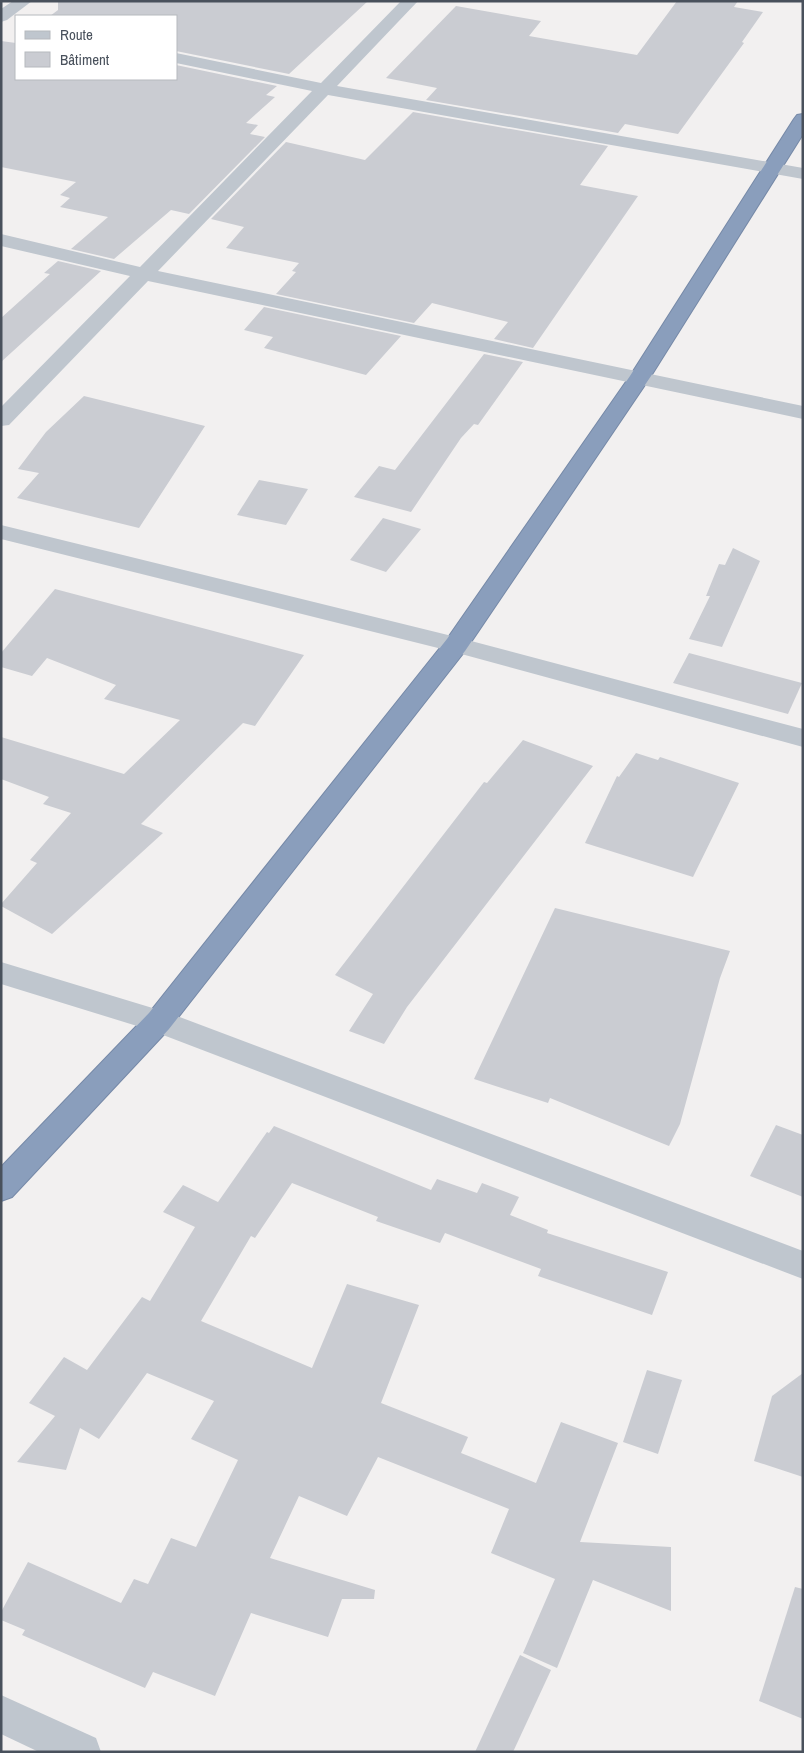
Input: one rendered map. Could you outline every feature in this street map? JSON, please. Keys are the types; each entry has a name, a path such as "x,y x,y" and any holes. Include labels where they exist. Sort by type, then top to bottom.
{"highway":[{"path":"1,1188 159,1021 456,645 640,376 803,119"}],"street":[{"path":"1,19 24,1"},
{"path":"1,420 410,1"},
{"path":"1,19 15,24"},
{"path":"178,58 326,89 803,174"},
{"path":"1,240 143,276 640,376 803,413"},
{"path":"1,532 456,645 803,738"},
{"path":"1,973 159,1021 803,1265"},
{"path":"1,1714 82,1752"}],"building":[{"path":"58,1 368,1 289,74 178,51 178,15 51,15 58,10"},
{"path":"677,1 738,1 734,7 763,12 742,42 744,43 678,134 625,124 618,133 426,100 437,88 386,78 456,6 541,21 529,36 637,55"},
{"path":"1,41 15,43 15,80 178,80 178,65 277,86 266,95 275,97 246,123 258,125 250,134 265,137 189,214 171,210 114,259 71,249 108,217 60,207 70,198 60,195 76,182 1,167"},
{"path":"413,112 608,146 580,185 638,196 533,348 494,339 508,322 432,303 414,323 276,294 296,272 292,271 299,263 226,248 244,227 211,219 286,142 365,160"},
{"path":"58,261 101,271 1,362 1,318 50,274 44,273"},
{"path":"264,307 401,336 366,375 264,348 273,337 244,330"},
{"path":"484,354 523,362 478,425 474,424 461,438 411,512 354,497 379,466 395,470"},
{"path":"84,396 205,426 139,528 17,498 39,473 18,469 46,432"},
{"path":"259,480 308,489 286,525 237,515"},
{"path":"383,518 421,529 386,572 350,560"},
{"path":"733,548 760,561 722,647 689,639 710,596 706,596 719,564 725,565"},
{"path":"55,589 304,655 255,726 243,723 141,824 163,833 52,934 1,906 1,904 37,863 30,860 71,813 43,804 49,797 1,779 1,737 124,774 180,720 104,699 116,685 47,658 32,676 1,667 1,653"},
{"path":"689,653 802,683 788,714 673,683"},
{"path":"523,740 593,766 407,1007 384,1044 349,1031 373,994 335,975 484,782 487,783"},
{"path":"636,753 658,760 660,757 739,783 693,877 585,843 617,776 619,777"},
{"path":"555,908 730,951 720,978 680,1124 669,1146 550,1098 548,1103 474,1079"},
{"path":"776,1125 803,1135 803,1197 750,1176"},
{"path":"274,1126 431,1190 437,1179 477,1193 482,1183 519,1197 510,1215 548,1230 547,1233 668,1272 652,1315 538,1276 541,1269 445,1233 440,1243 376,1221 378,1217 292,1183 255,1238 251,1236 201,1321 312,1368 347,1284 419,1305 381,1403 468,1437 461,1453 536,1483 561,1422 618,1443 580,1542 671,1547 671,1611 593,1580 557,1668 523,1653 555,1579 491,1553 509,1509 378,1457 347,1516 299,1496 270,1558 375,1590 374,1599 342,1599 328,1637 251,1613 215,1696 153,1672 145,1688 22,1635 25,1630 1,1620 1,1612 28,1562 121,1603 134,1579 148,1584 171,1538 196,1547 238,1460 191,1439 214,1401 147,1373 99,1439 80,1428 66,1470 17,1462 55,1416 29,1403 64,1357 87,1370 142,1297 150,1301 195,1227 163,1212 183,1185 218,1202 267,1132 269,1133"},
{"path":"647,1370 682,1380 658,1454 623,1442"},
{"path":"803,1373 803,1477 754,1461 772,1396"},
{"path":"795,1587 803,1589 803,1719 759,1701"},
{"path":"520,1655 551,1670 513,1752 475,1752"}]}
